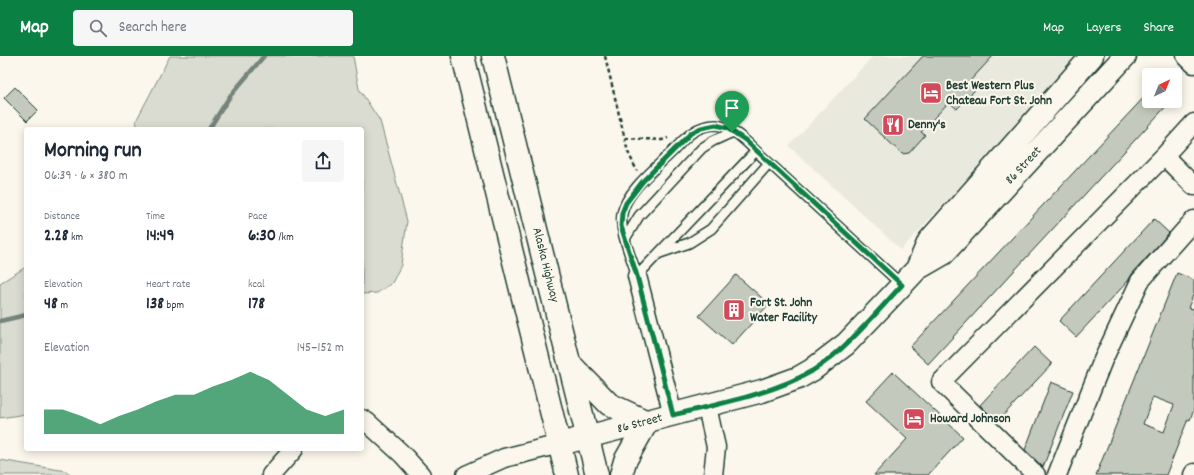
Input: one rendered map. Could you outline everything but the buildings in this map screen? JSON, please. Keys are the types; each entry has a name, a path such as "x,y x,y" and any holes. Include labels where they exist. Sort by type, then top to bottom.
{"main road":[{"path":"463,56 567,475"},
{"name":"Alaska Highway","path":"493,56 597,475"},
{"name":"86 Street","path":"560,444 707,407 783,384 812,370 846,344 902,285 916,269 929,241 1092,56"},
{"name":"86 Street","path":"916,269 943,254 1125,56"},
{"path":"570,364 609,404 647,422 625,461 621,475"}],"street":[{"path":"1186,56 1194,64"},
{"path":"1036,475 941,382 1164,156 1194,123"},
{"path":"1164,156 1194,186"},
{"path":"1057,475 1103,360 1140,281 1194,220"},
{"path":"637,276 673,415"},
{"path":"707,407 716,447 713,475"},
{"path":"364,420 402,454 421,475"},
{"name":"86 Street","path":"466,475 504,458 560,444"},
{"path":"271,475 292,451"}],"lane":[{"path":"756,151 637,276 621,226 622,213 626,203 643,181 691,133 701,128 716,125 727,128 745,140 902,285"},
{"path":"625,239 639,216 702,148 732,132"},
{"path":"658,254 689,243 711,229 769,163"}],"path":[{"path":"605,56 634,168 643,181"},
{"path":"625,138 662,140 671,136"}],"shaded area":[{"path":"170,56 353,56 359,89 380,121 407,221 401,265 392,283 377,293 364,294 364,127 138,127 136,121"},
{"path":"873,56 1081,56 901,250 789,146"},
{"path":"24,268 24,414 0,418 0,283"},
{"path":"0,460 66,471 71,475 0,475"}],"waterway":[{"path":"210,127 230,96 264,56"},
{"path":"0,321 24,315"}],"place":[{"name":"Best Western Plus Chateau Fort St. John","path":"931,93"},
{"name":"Denny's","path":"893,125"},
{"name":"Fort St. John Water Facility","path":"734,310"},
{"name":"Howard Johnson","path":"914,419"}],"route":[{"path":"716,125 727,128 732,132 745,140 902,285 846,344 832,356 798,378 762,391 673,415 637,276 621,226 622,213 633,192 691,133 701,128 716,125"}]}
